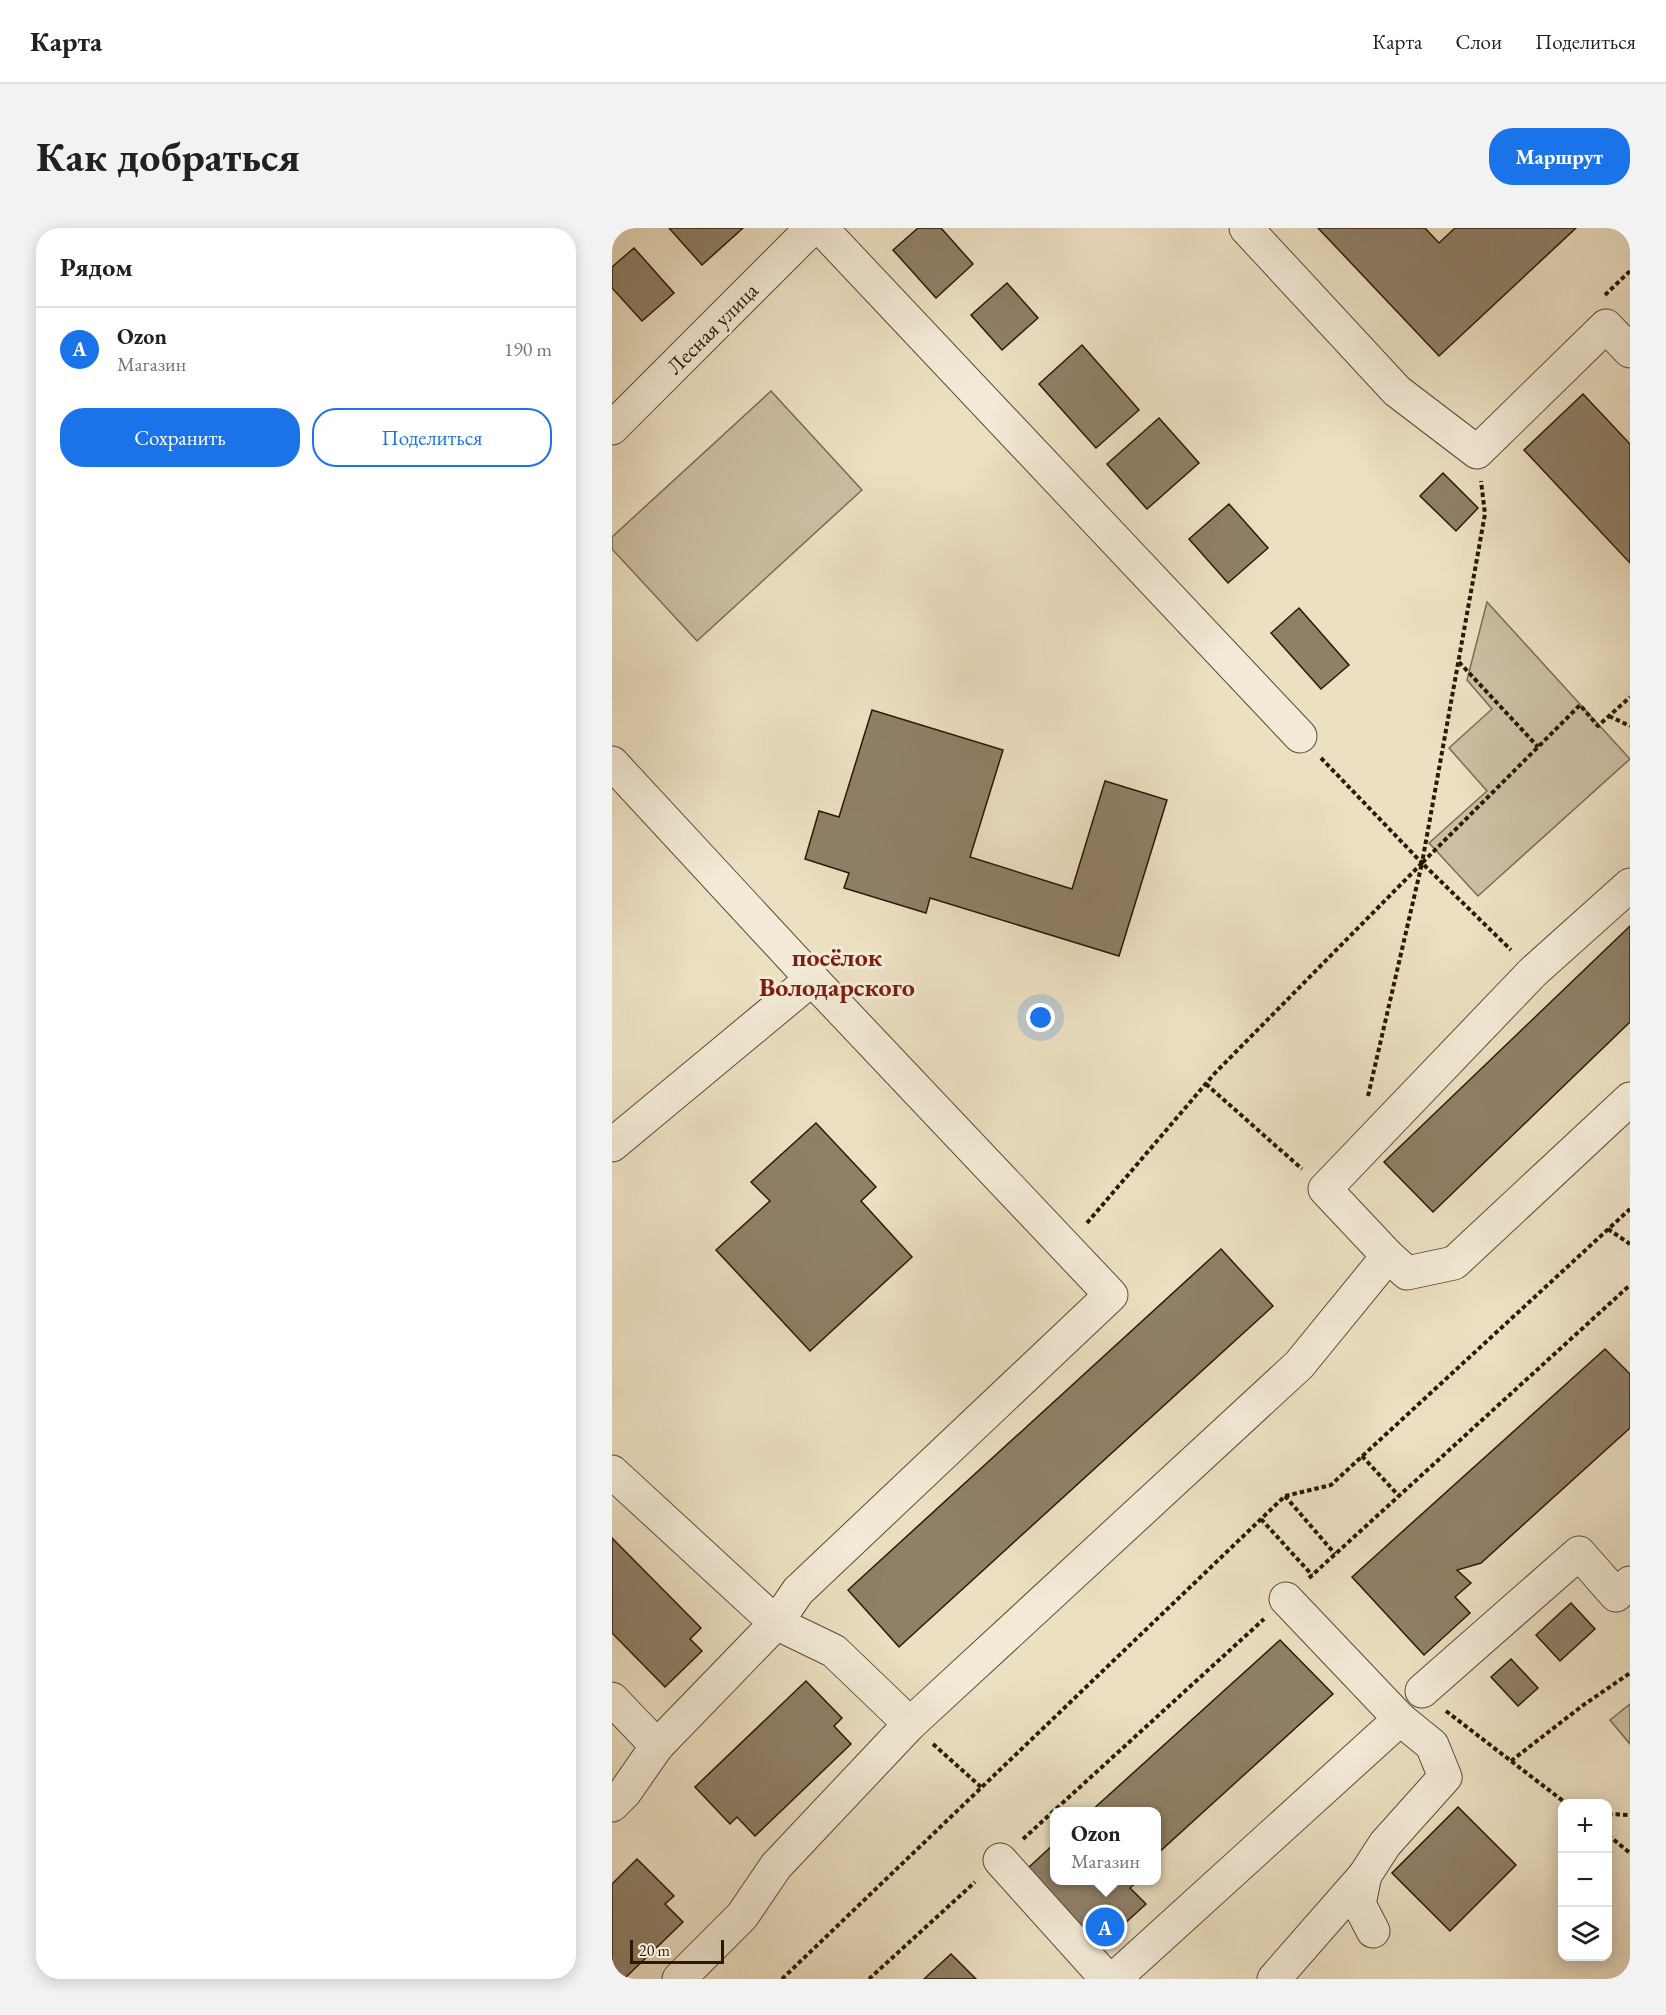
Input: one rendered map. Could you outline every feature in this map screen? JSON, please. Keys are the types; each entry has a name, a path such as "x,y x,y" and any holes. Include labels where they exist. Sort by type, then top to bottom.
{"street":[{"name":"Лесная улица","path":"612,428 812,228"},
{"path":"821,228 1300,736"},
{"path":"1246,228 1397,391 1477,452 1606,326 1630,351"},
{"path":"612,763 812,979 1111,1295 798,1591 776,1623 657,1746 616,1792"},
{"path":"1630,885 1533,972 1325,1190 1407,1273 1454,1263 1630,1100"},
{"path":"612,1145 812,979"},
{"path":"679,1979 742,1916 776,1866 910,1724 1299,1365 1388,1256"},
{"path":"612,1472 776,1623 834,1651 910,1724"},
{"path":"1422,1691 1579,1553 1616,1595 1630,1583"},
{"path":"1274,1979 1365,1875 1385,1844 1445,1777 1432,1745 1400,1719 1286,1599"},
{"path":"612,1699 657,1746"},
{"path":"1114,1979 1400,1719"},
{"path":"1000,1860 1107,1979"},
{"path":"1365,1875 1359,1904 1373,1931"}],"path":[{"path":"1596,303 1630,271"},
{"path":"1366,1103 1422,863 1485,514 1477,452"},
{"path":"1458,662 1538,747"},
{"path":"1066,1249 1206,1084 1580,705 1598,726 1630,698"},
{"path":"1609,717 1630,726"},
{"path":"1300,736 1422,863 1533,972"},
{"path":"1206,1084 1325,1190"},
{"path":"782,1979 1285,1496 1331,1485 1630,1209"},
{"path":"1608,1229 1630,1244"},
{"path":"1058,1807 1630,1285"},
{"path":"1362,1456 1399,1496"},
{"path":"1285,1496 1335,1554"},
{"path":"1261,1519 1312,1575"},
{"path":"1511,1761 1582,1706 1630,1673"},
{"path":"1422,1691 1562,1799"},
{"path":"910,1724 982,1788"},
{"path":"869,1979 1050,1814"},
{"path":"1612,1814 1630,1815"},
{"path":"1612,1838 1630,1852"}],"shaded area":[{"path":"771,391 862,490 697,641 612,549 612,537"},
{"path":"1487,602 1630,759 1478,896 1429,843 1487,791 1449,748 1492,709 1467,680"},
{"path":"1630,1704 1630,1744 1610,1720"}],"building":[{"path":"669,228 743,228 702,265"},
{"path":"918,228 941,228 973,264 936,298 893,250"},
{"path":"1318,228 1425,228 1439,243 1455,228 1576,228 1439,356"},
{"path":"634,248 674,293 642,321 612,288 612,267"},
{"path":"1007,283 1038,318 1002,350 971,315"},
{"path":"1082,345 1139,410 1096,448 1039,384"},
{"path":"1583,394 1630,444 1630,563 1524,450"},
{"path":"1159,418 1199,463 1147,509 1107,464"},
{"path":"1443,473 1478,508 1456,531 1420,496"},
{"path":"1229,504 1268,548 1228,583 1189,539"},
{"path":"1299,608 1349,665 1321,689 1271,633"},
{"path":"872,710 1003,750 970,857 1072,889 1105,781 1167,800 1119,956 930,898 926,913 844,888 849,873 805,859 819,811 839,817"},
{"path":"1630,926 1630,1022 1433,1212 1384,1162"},
{"path":"816,1123 876,1187 861,1201 912,1257 810,1351 716,1250 770,1201 751,1182"},
{"path":"1221,1249 1273,1306 899,1647 848,1590"},
{"path":"1605,1349 1630,1374 1630,1428 1481,1563 1457,1570 1471,1583 1455,1597 1470,1613 1424,1655 1352,1577"},
{"path":"612,1538 701,1628 690,1639 702,1651 665,1687 612,1633"},
{"path":"1571,1603 1595,1629 1560,1661 1536,1635"},
{"path":"1280,1640 1333,1694 1161,1850 1161,1807 1096,1807"},
{"path":"1511,1659 1538,1688 1518,1706 1491,1677"},
{"path":"806,1681 842,1718 834,1726 851,1744 755,1836 737,1817 730,1824 695,1787"},
{"path":"1458,1807 1516,1865 1450,1931 1392,1873"},
{"path":"1050,1848 1050,1885 1133,1885 1130,1888 1146,1904 1100,1946 1028,1868"},
{"path":"637,1859 674,1896 665,1904 683,1922 624,1979 612,1979 612,1884"},
{"path":"951,1954 976,1979 924,1979"}],"place":[{"name":"Ozon","path":"1105,1927"}],"district":[{"name":"посёлок Володарского","path":"837,972"}]}
